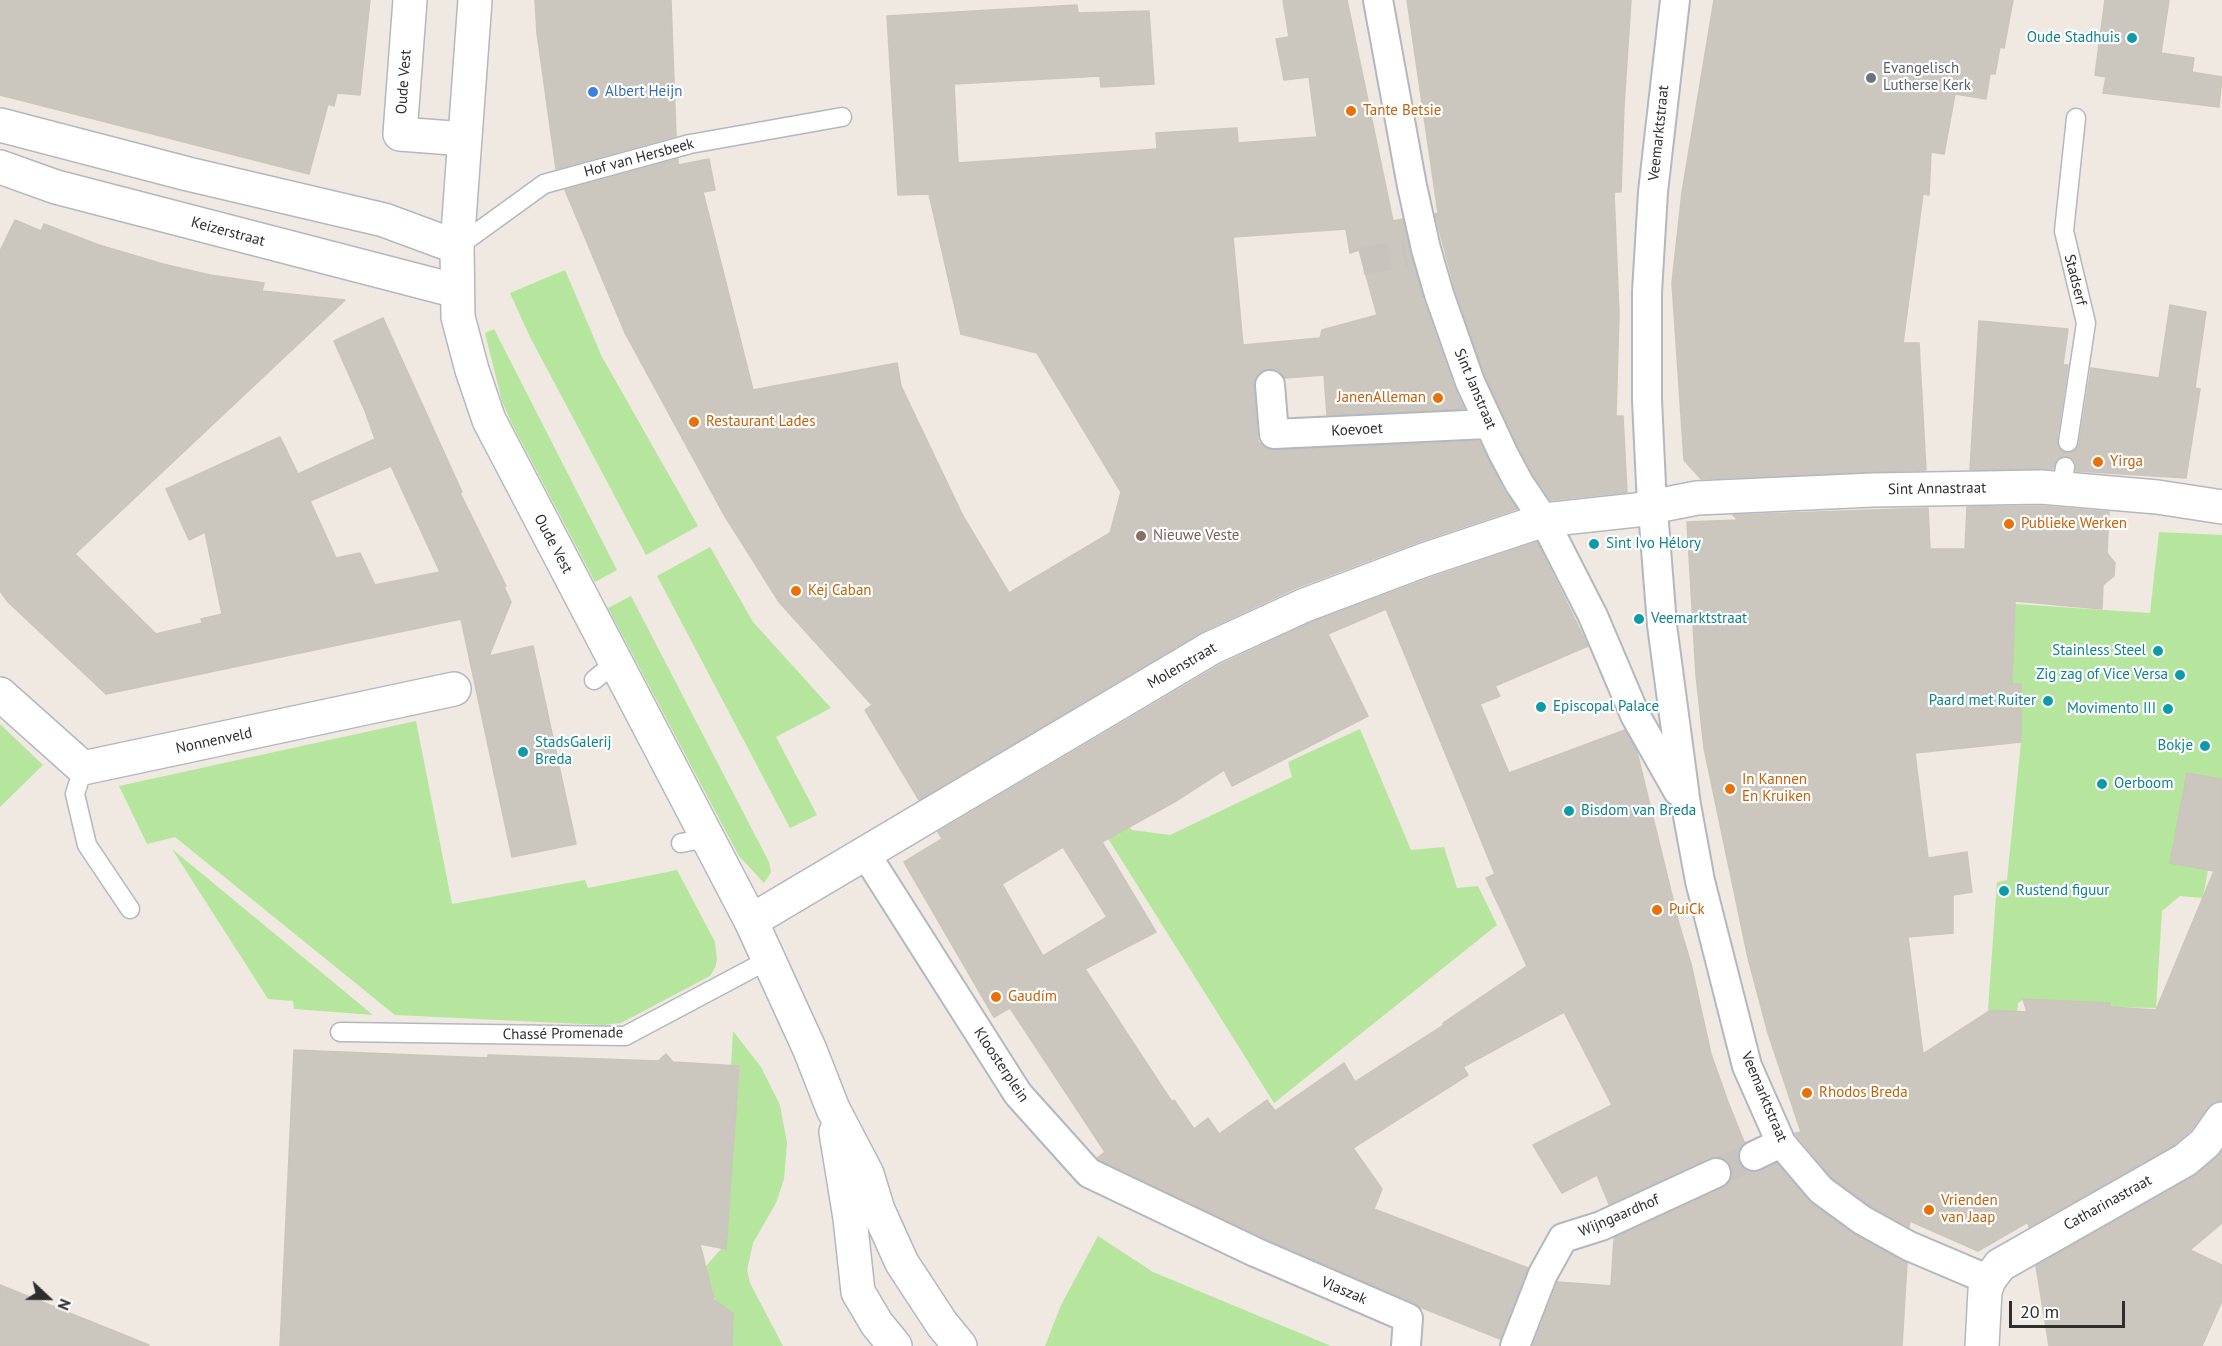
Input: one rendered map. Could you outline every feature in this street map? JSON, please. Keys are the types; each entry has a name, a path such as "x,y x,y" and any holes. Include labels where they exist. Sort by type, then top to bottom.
{"street":[{"name":"Oude Vest","path":"410,0 400,134 465,139"},
{"name":"Oude Vest","path":"475,0 457,247 458,317 464,343 489,420 605,671 695,841 751,921"},
{"name":"Sint Janstraat","path":"1378,0 1410,175 1416,251 1488,424 1520,483 1544,520"},
{"name":"Veemarktstraat","path":"1675,0 1653,192 1647,292 1647,400 1652,507 1662,626 1686,805 1701,881 1747,1066 1781,1143 1821,1190 1863,1220 1909,1246 1989,1280"},
{"path":"0,125 188,174 384,220 457,247"},
{"name":"Keizerstraat","path":"0,167 56,187 457,291"},
{"name":"Koevoet","path":"1270,386 1274,434 1488,424"},
{"name":"Sint Annastraat","path":"1652,507 1697,498 1873,490 2041,487 2063,478 2157,497 2222,507"},
{"name":"Molenstraat","path":"751,921 1211,648 1316,601 1424,560 1544,520 1652,507"},
{"name":"Veemarktstraat","path":"1544,520 1593,616 1635,715 1686,805"},
{"name":"Nonnenveld","path":"82,768 454,689"},
{"path":"0,694 82,768"},
{"name":"Kloosterplein","path":"865,853 1018,1094 1089,1173 1255,1252"},
{"path":"751,921 810,1050 833,1109 867,1174 878,1210 903,1263 947,1339 893,1346 858,1292 850,1218 833,1109"},
{"name":"Catharinastraat","path":"1989,1280 2000,1264 2010,1257 2185,1160 2205,1143 2222,1119"},
{"path":"1754,1156 1781,1143"},
{"name":"Wijngaardhof","path":"1515,1346 1543,1274 1563,1238 1601,1226 1716,1173"},
{"name":"Vlaszak","path":"1255,1252 1408,1318 1406,1346"},
{"path":"1982,1346 1984,1303 1989,1280"}],"lane":[{"name":"Hof van Hersbeek","path":"457,247 544,184 699,142 842,117"},
{"name":"Stadserf","path":"2068,442 2086,323 2064,231 2076,118"},
{"path":"82,768 75,794 87,846 130,909"},
{"name":"Chassé Promenade","path":"340,1032 625,1036 768,960"}],"green space":[{"path":"565,270 602,357 698,526 646,555 530,337 510,293"},
{"path":"494,329 617,570 595,582 502,401 485,333"},
{"path":"2159,532 2222,535 2222,779 2187,773 2171,863 2208,870 2203,898 2180,896 2162,911 2156,1008 2113,1007 2110,1003 2049,1000 2044,1005 2036,999 2024,999 2018,1003 2017,1012 1988,1010 1997,882 2007,880 2021,742 2019,685 2012,684 2015,604 2150,613"},
{"path":"710,547 753,622 831,708 776,737 817,815 790,828 657,576"},
{"path":"631,596 769,862 771,872 764,883 739,856 608,608"},
{"path":"416,721 452,904 585,880 588,888 677,870 715,942 717,960 710,976 621,1023 603,1025 395,1015 175,837 147,844 119,786"},
{"path":"0,724 43,765 0,807"},
{"path":"1360,729 1411,850 1444,847 1457,888 1478,886 1497,925 1274,1103 1097,821 1115,811 1132,830 1170,835 1292,777 1288,762"},
{"path":"172,849 373,1015 294,1009 293,1001 268,999"},
{"path":"733,1031 761,1067 780,1105 787,1143 784,1179 776,1203 753,1243 747,1270 750,1283 783,1346 714,1346 716,1300 698,1275 721,1249"},
{"path":"1098,1236 1153,1272 1331,1346 1045,1346 1061,1305"}],"building":[{"path":"0,0 370,0 360,95 337,93 334,106 328,104 309,174 0,95"},
{"path":"535,0 671,0 676,136 556,169 537,33"},
{"path":"1283,0 1347,0 1393,221 1403,219 1423,299 1464,409 1327,415 1324,375 1285,378 1278,370 1268,369 1260,372 1255,378 1258,442 1266,448 1275,450 1479,441 1504,491 1517,509 1418,542 1298,587 1203,631 919,800 865,710 872,705 779,602 723,513 625,333 565,190 678,159 678,165 709,159 715,190 703,192 753,390 897,363 901,386 963,516 1009,593 1110,533 1121,492 1037,353 961,334 929,194 898,195 887,16 1077,5 1078,13 1149,11 1154,84 1101,87 1100,76 954,84 958,163 1157,149 1156,133 1237,128 1238,143 1317,137 1309,77 1284,80 1276,39 1289,37","holes":["1346,229 1350,253 1359,250 1377,315 1322,330 1320,338 1243,345 1233,237"]},
{"path":"1407,0 1631,0 1621,192 1614,192 1619,314 1616,416 1623,416 1627,492 1551,500 1533,474 1518,446 1485,376 1455,289 1435,214 1438,213"},
{"path":"1714,0 2013,0 2004,48 2000,47 1995,74 1990,74 1986,99 1955,94 1944,154 1931,152 1929,195 1923,194 1903,343 1919,343 1926,470 1701,479 1684,460 1672,283 1682,192"},
{"name":"Oude Stadhuis","path":"2105,0 2169,0 2161,53 2194,58 2192,72 2222,77 2219,107 2103,93 2106,77 2095,75"},
{"path":"15,220 41,231 44,224 99,245 163,264 210,275 264,283 262,291 345,300 75,554 156,634 202,623 201,619 222,614 205,532 189,540 166,489 280,437 298,474 375,439 334,341 383,318 462,492 460,493 506,586 504,587 511,602 489,656 533,646 576,844 512,857 461,619 106,694 8,602 0,591 0,251","holes":["391,466 440,572 375,585 360,553 336,558 310,501"]},
{"path":"2170,305 2206,312 2195,388 2200,389 2186,478 2076,471 2075,462 2066,456 2057,460 2053,469 1970,470 1979,321 2068,329 2063,365 2068,365 2057,441 2061,450 2067,453 2076,449 2079,444 2091,368 2159,378"},
{"path":"2040,506 2109,512 2107,553 2115,563 2114,576 2103,585 2102,609 2015,601 2012,684 2021,684 2021,742 1915,753 1928,858 1967,852 1972,892 1953,895 1953,933 1908,937 1923,1054 1991,1010 2027,1012 2023,999 2110,1003 2111,1007 2156,1010 2214,871 2170,863 2187,773 2222,779 2222,1101 2214,1102 2207,1108 2191,1130 2174,1145 2029,1227 2028,1222 1978,1251 1910,1221 1909,1227 1871,1206 1832,1178 1795,1133 1801,1132 1768,1033 1748,958 1704,748 1696,675 1687,522 1738,520 1733,515 1928,508 1930,549 1965,549 1967,507"},
{"path":"1537,542 1588,646 1495,686 1500,696 1480,704 1509,773 1625,730 1637,752 1691,964 1711,1054 1728,1102 1744,1142 1746,1142 1740,1147 1739,1163 1744,1169 1753,1172 1777,1163 1811,1203 1854,1234 1907,1263 1902,1346 1533,1346 1558,1282 1611,1286 1614,1238 1723,1188 1729,1183 1732,1175 1731,1167 1726,1160 1717,1157 1709,1158 1609,1204 1597,1175 1562,1193 1533,1145 1612,1105 1564,1012 1463,1067 1468,1075 1353,1148 1382,1189 1374,1209 1528,1268 1500,1339 1420,1307 1262,1237 1099,1160 1097,1158 1105,1152 1010,1008 994,1017 904,862 942,839 938,832 1220,665 1312,622 1430,578","holes":["1386,609 1495,874 1486,878 1527,966 1443,1023 1444,1025 1355,1082 1344,1063 1275,1111 1267,1100 1219,1134 1208,1118 1194,1129 1174,1100 1172,1102 1085,969 1156,932 1102,842 1176,801 1224,770 1232,786 1368,716 1328,634","1063,847 1107,917 1043,956 1002,884"]},
{"path":"294,1050 488,1058 488,1055 658,1061 666,1054 673,1062 739,1066 726,1249 700,1244 714,1300 733,1313 732,1346 280,1346"},
{"path":"2222,1151 2222,1223 2190,1250 2222,1265 2222,1301 2202,1346 2049,1346 2036,1266 2194,1176"},
{"path":"0,1285 149,1345 0,1346"}],"tunnel":[{"path":"1362,261 1406,254"},
{"path":"1716,1173 1754,1156"}],"place":[{"name":"Oude Stadhuis","path":"2132,38"},
{"name":"Evangelisch Lutherse Kerk","path":"1871,78"},
{"name":"Albert Heijn","path":"593,92"},
{"name":"Tante Betsie","path":"1351,111"},
{"name":"JanenAlleman","path":"1438,398"},
{"name":"Restaurant Lades","path":"694,422"},
{"name":"Yirga","path":"2098,462"},
{"name":"Publieke Werken","path":"2009,524"},
{"name":"Nieuwe Veste","path":"1141,536"},
{"name":"Sint Ivo Hélory","path":"1594,544"},
{"name":"Kej Caban","path":"796,591"},
{"name":"Veemarktstraat","path":"1639,619"},
{"name":"Stainless Steel","path":"2158,651"},
{"name":"Zig zag of Vice Versa","path":"2180,675"},
{"name":"Paard met Ruiter","path":"2048,701"},
{"name":"Episcopal Palace","path":"1541,707"},
{"name":"Movimento III","path":"2168,709"},
{"name":"Bokje","path":"2205,746"},
{"name":"StadsGalerij Breda","path":"523,752"},
{"name":"Oerboom","path":"2102,784"},
{"name":"In Kannen En Kruiken","path":"1730,789"},
{"name":"Bisdom van Breda","path":"1569,811"},
{"name":"Rustend figuur","path":"2004,891"},
{"name":"PuiCk","path":"1657,910"},
{"name":"Gaudím","path":"996,997"},
{"name":"Rhodos Breda","path":"1807,1093"},
{"name":"Vrienden van Jaap","path":"1929,1210"}]}
